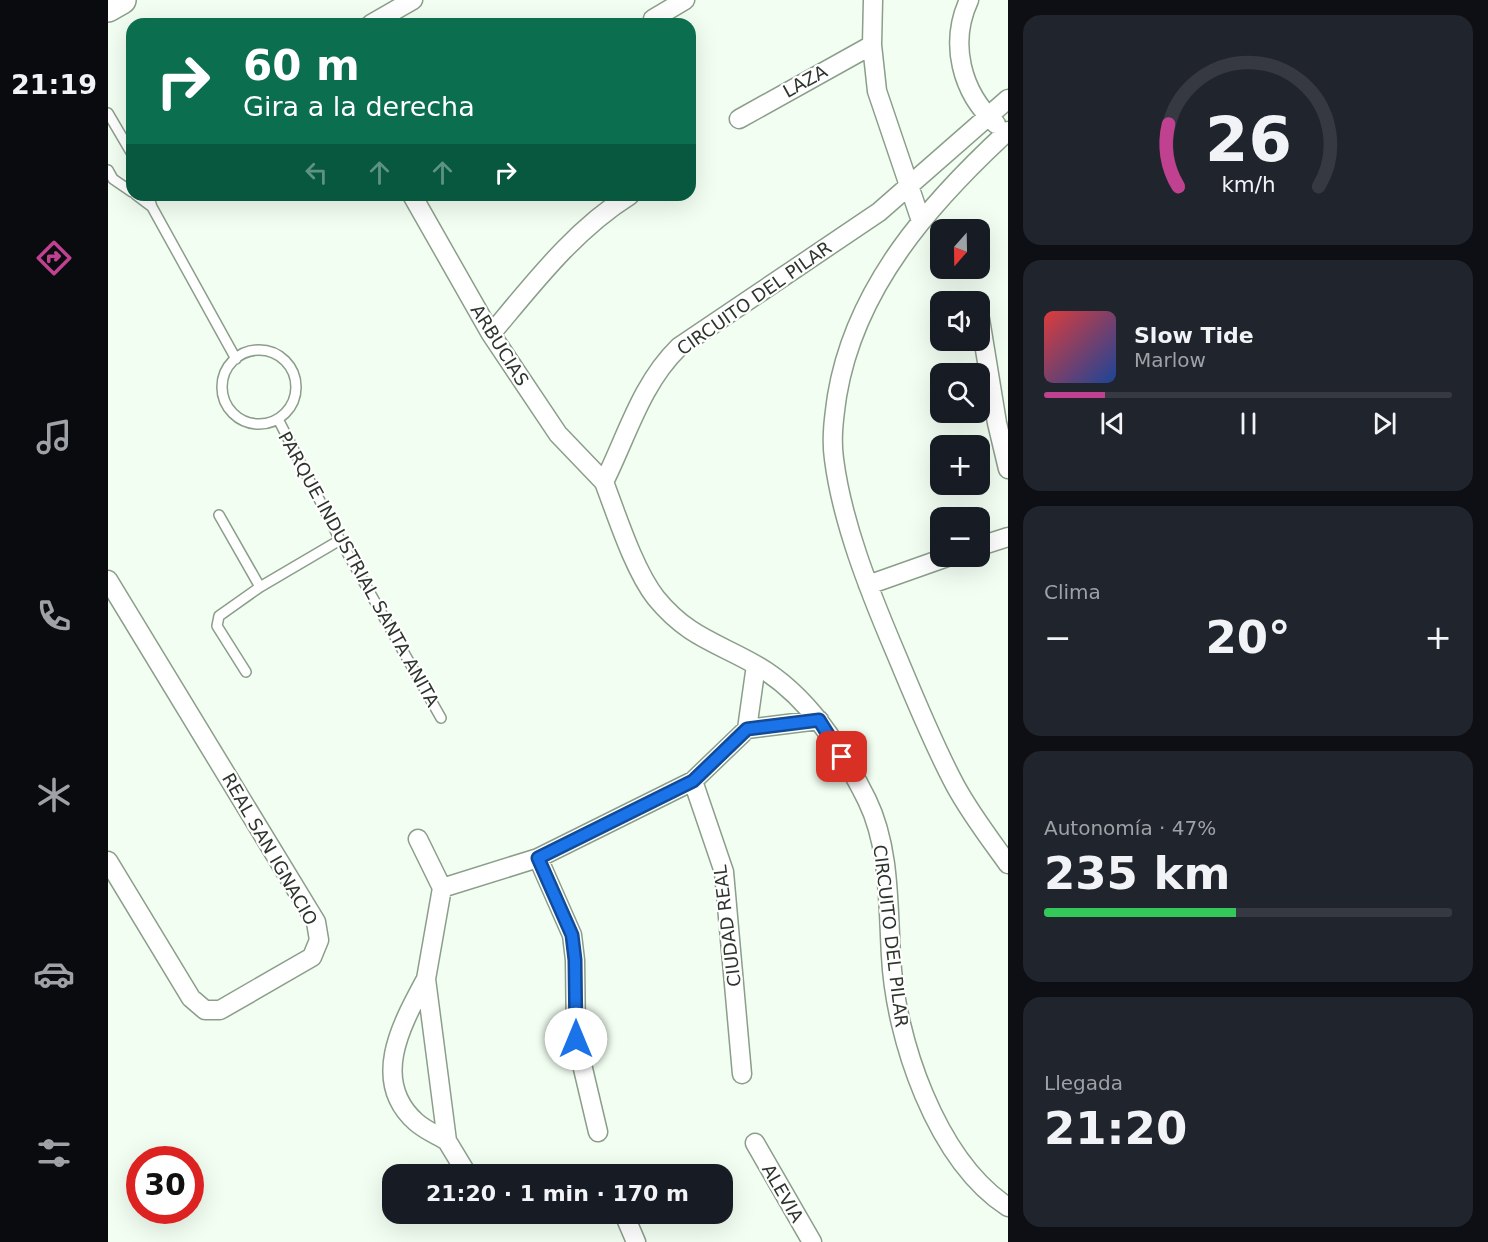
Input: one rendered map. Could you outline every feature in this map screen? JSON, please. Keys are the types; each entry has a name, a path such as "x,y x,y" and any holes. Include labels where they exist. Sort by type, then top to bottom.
{"main road":[{"path":"108,8 122,0"}],"street":[{"path":"382,18 413,0"},
{"path":"655,18 685,0"},
{"path":"873,0 872,45 878,91 908,188 921,221"},
{"path":"969,0 960,31 959,58 970,90 988,116 1007,132 921,221 886,270 859,317 844,365 833,421 834,458 840,490 868,585 955,785 1008,864"},
{"name":"LAZA","path":"739,119 872,45"},
{"name":"CIRCUITO DEL PILAR","path":"1008,99 879,212 696,334 672,354 642,396 604,482 638,569 655,596 674,617 701,638 756,665 796,695 819,720 868,802 878,836 888,894 896,1003 908,1054 939,1125 973,1176 992,1197 1008,1207"},
{"name":"ARBUCIAS","path":"415,201 491,333 558,434 604,482"},
{"path":"491,333 562,250 620,201"},
{"path":"985,351 997,423 1008,469"},
{"path":"990,543 1008,537"},
{"path":"868,585 930,563"},
{"name":"REAL SAN IGNACIO","path":"108,580 316,922 319,940 312,957 219,1010 205,1010 191,998 108,861"},
{"path":"747,729 756,665"},
{"path":"442,888 538,858 693,781 747,729 819,720"},
{"name":"CIUDAD REAL","path":"693,781 724,872 742,1074"},
{"path":"418,839 442,888 426,979 447,1141 461,1164"},
{"path":"538,858 572,935 575,960 576,1039 598,1132"},
{"path":"426,979 398,1033 391,1065 396,1093 405,1111 417,1123 447,1141"},
{"name":"ALEVIA","path":"755,1143 812,1242"},
{"path":"628,1224 636,1242"}],"lane":[{"path":"109,118 126,144"},
{"path":"108,170 113,178 126,188"},
{"path":"144,201 152,207"},
{"path":"150,201 236,358"},
{"path":"264,350 283,358 290,366 296,385 296,395 286,413 278,419 251,423 242,420 229,408 222,391 222,382 229,365 236,358 264,350"},
{"name":"PARQUE INDUSTRIAL SANTA ANITA","path":"278,419 340,540 441,718"},
{"path":"219,515 260,587"},
{"path":"246,672 217,626 216,620 260,587 340,540"}],"route":[{"path":"576,1039 575,960 572,935 538,858 693,781 747,729 819,720 842,757"}]}
